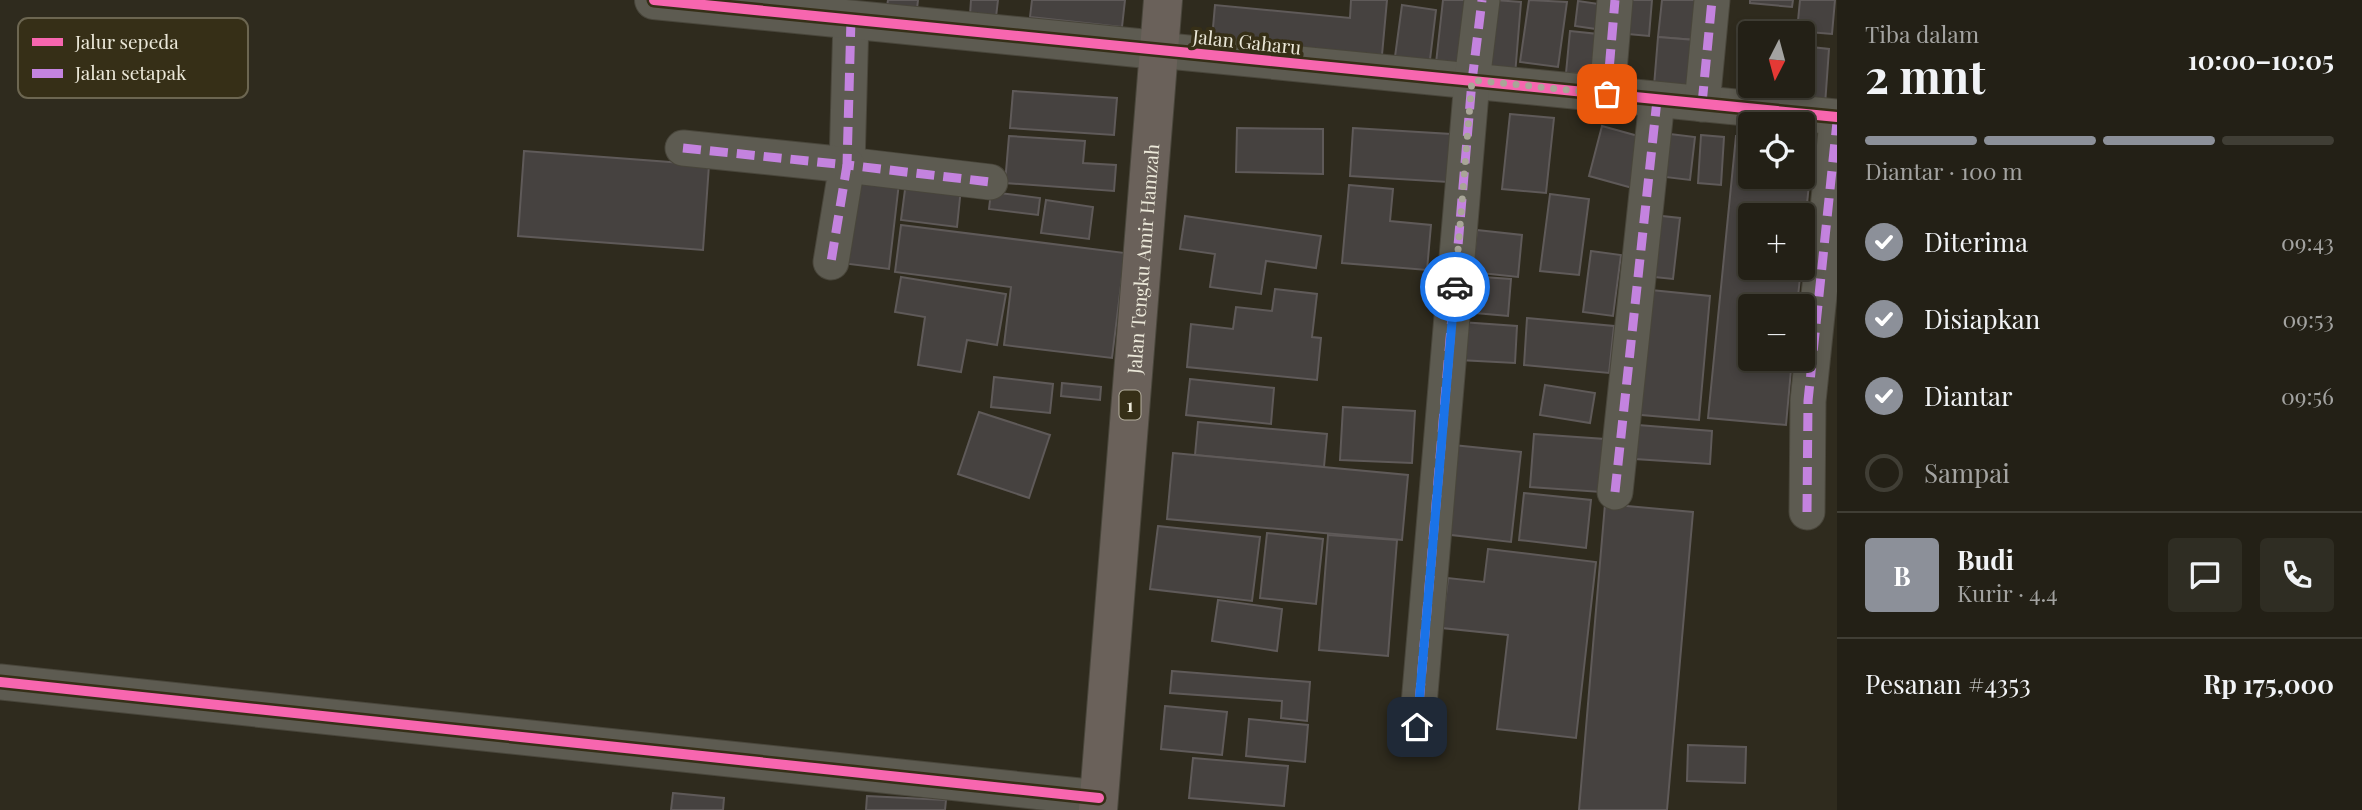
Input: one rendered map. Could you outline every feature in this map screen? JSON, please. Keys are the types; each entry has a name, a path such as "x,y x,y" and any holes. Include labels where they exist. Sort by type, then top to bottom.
{"main road":[{"name":"Jalan Tengku Amir Hamzah","path":"1099,804 1163,0"}],"street":[{"name":"Jalan Gaharu","path":"654,0 1472,80 1837,120"},
{"path":"1417,727 1472,80 1482,0"},
{"path":"1607,94 1615,0"},
{"path":"1702,104 1712,0"},
{"path":"831,262 847,165 851,19"},
{"path":"1615,492 1657,100"},
{"path":"1807,512 1808,401 1837,120"},
{"path":"683,148 990,182"},
{"path":"0,682 1099,804"}],"building":[{"path":"888,0 918,0 917,9 887,6"},
{"path":"971,0 998,0 996,17 970,15"},
{"path":"1032,0 1125,0 1122,27 1030,17"},
{"path":"1351,0 1387,0 1381,66 1211,50 1215,5 1350,18"},
{"path":"1443,0 1470,0 1462,66 1436,63"},
{"path":"1495,0 1521,2 1515,75 1482,73"},
{"path":"1529,0 1567,2 1558,67 1520,62"},
{"path":"1620,0 1652,0 1649,36 1617,33"},
{"path":"1662,0 1699,0 1695,40 1658,37"},
{"path":"1750,0 1793,0 1792,7 1750,3"},
{"path":"1800,0 1835,0 1832,34 1815,33 1815,21 1798,21"},
{"path":"1578,1 1599,4 1596,29 1575,26"},
{"path":"1402,5 1436,10 1429,68 1394,64"},
{"path":"1570,31 1598,34 1595,75 1566,73"},
{"path":"1658,37 1695,40 1690,90 1654,86"},
{"path":"1815,47 1829,49 1825,105 1795,103 1795,98 1815,98"},
{"path":"1013,91 1117,98 1114,135 1010,128"},
{"path":"1510,114 1554,118 1546,193 1502,189"},
{"path":"1602,126 1649,139 1636,189 1589,176"},
{"path":"1237,128 1323,129 1323,174 1236,172"},
{"path":"1353,128 1451,134 1448,182 1350,176"},
{"path":"1670,134 1695,137 1690,180 1665,177"},
{"path":"1701,135 1724,137 1721,185 1698,183"},
{"path":"1009,136 1085,141 1083,163 1116,165 1114,191 1005,183"},
{"path":"1738,136 1738,189 1808,189 1807,203 1738,203 1738,280 1800,280 1798,294 1738,294 1738,371 1791,371 1786,425 1708,418"},
{"path":"524,151 709,165 703,250 518,236"},
{"path":"851,178 899,183 889,269 841,263"},
{"path":"906,182 961,188 957,227 901,220"},
{"path":"1349,185 1393,189 1390,221 1431,225 1427,270 1342,263"},
{"path":"991,192 1040,198 1038,215 989,209"},
{"path":"1550,194 1589,199 1579,275 1540,271"},
{"path":"1046,200 1093,207 1089,239 1041,233"},
{"path":"1653,215 1680,218 1673,279 1645,276"},
{"path":"1185,216 1321,236 1316,268 1266,261 1261,294 1210,287 1215,254 1180,249"},
{"path":"901,225 1125,253 1112,358 1004,345 1011,287 895,272"},
{"path":"1477,230 1522,235 1518,277 1472,272"},
{"path":"1591,251 1621,255 1613,316 1583,312"},
{"path":"1468,276 1511,279 1508,316 1464,312"},
{"path":"901,277 1006,294 997,345 967,340 961,372 918,365 925,317 895,312"},
{"path":"1275,289 1317,294 1312,337 1321,338 1317,380 1187,367 1191,324 1233,329 1236,307 1272,311"},
{"path":"1641,289 1710,296 1699,420 1630,414"},
{"path":"1527,318 1614,326 1609,373 1524,365"},
{"path":"1461,322 1517,326 1515,363 1459,360"},
{"path":"994,377 1053,384 1050,413 991,407"},
{"path":"1190,379 1274,388 1271,424 1186,415"},
{"path":"1062,383 1101,387 1100,400 1061,396"},
{"path":"1545,385 1595,393 1590,423 1540,415"},
{"path":"1343,407 1415,411 1412,463 1340,460"},
{"path":"979,412 1050,435 1029,498 958,474"},
{"path":"1198,422 1327,434 1324,467 1195,455"},
{"path":"1638,425 1712,431 1710,464 1635,459"},
{"path":"1534,434 1605,439 1601,492 1530,487"},
{"path":"1453,445 1521,452 1511,542 1443,534"},
{"path":"1173,453 1408,475 1402,540 1167,519"},
{"path":"1524,493 1591,500 1586,548 1519,540"},
{"path":"1605,504 1693,512 1667,810 1579,810"},
{"path":"1158,526 1260,537 1252,601 1150,589"},
{"path":"1267,533 1323,539 1316,604 1260,598"},
{"path":"1328,535 1397,540 1388,656 1319,650"},
{"path":"1488,549 1596,562 1576,738 1497,729 1508,635 1442,628 1448,578 1484,582"},
{"path":"1218,600 1282,609 1277,651 1212,641"},
{"path":"1172,671 1310,682 1307,721 1281,718 1282,701 1170,693"},
{"path":"1165,706 1227,712 1222,755 1161,749"},
{"path":"1249,719 1308,725 1305,762 1246,756"},
{"path":"1688,745 1746,747 1745,783 1687,781"},
{"path":"1193,758 1288,766 1284,806 1189,798"},
{"path":"673,793 724,798 723,810 671,810"},
{"path":"867,796 946,800 945,810 866,810"}],"marked path":[{"path":"1417,728 1472,81 1482,0"},
{"path":"1607,94 1615,0"},
{"path":"1702,104 1712,0"},
{"path":"851,19 847,165 990,182"},
{"path":"1615,492 1657,100"},
{"path":"1807,512 1808,401 1837,122"},
{"path":"683,148 847,165 831,262"}],"cycle path":[{"path":"654,0 1837,117"},
{"path":"0,682 1099,798"}],"way so far":[{"path":"1455,287 1472,80 1607,94"}],"route":[{"path":"1417,727 1455,287"}]}
